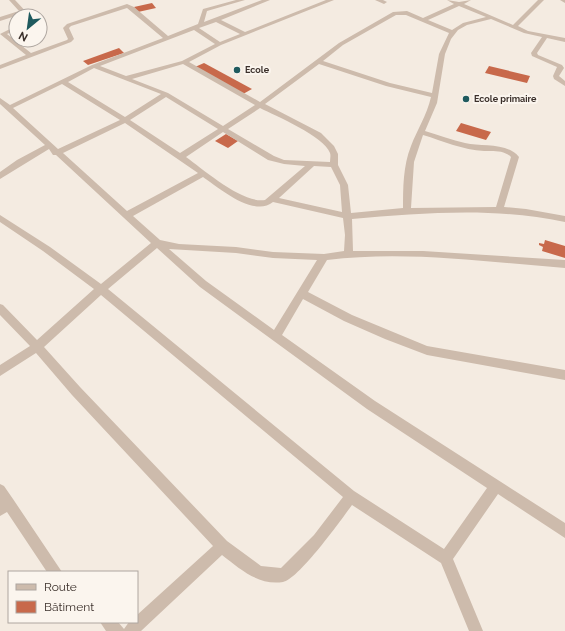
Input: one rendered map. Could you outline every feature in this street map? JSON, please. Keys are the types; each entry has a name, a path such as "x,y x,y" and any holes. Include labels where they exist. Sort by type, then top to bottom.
{"street":[{"path":"12,0 19,8"},
{"path":"197,27 205,10 242,0"},
{"path":"9,108 94,66 267,0"},
{"path":"127,78 184,62 219,44 331,0"},
{"path":"450,0 489,18 514,27 545,37 565,40"},
{"path":"422,20 468,0"},
{"path":"514,27 541,0"},
{"path":"0,67 30,54 71,40 66,28 69,25 127,6 132,8 152,28 168,39"},
{"path":"180,158 261,104 317,61 358,34 395,13 403,12 452,32"},
{"path":"407,211 409,171 414,148 422,132 435,96 440,61 445,46 452,32 464,24 489,18"},
{"path":"217,20 245,34"},
{"path":"197,27 219,44"},
{"path":"8,32 3,34 8,38"},
{"path":"545,37 534,53 535,56 560,66 561,68 556,76 557,79 565,84"},
{"path":"22,48 30,54"},
{"path":"317,61 388,85 435,96"},
{"path":"184,62 230,89 318,135 331,148 334,154 334,165 344,185 348,216 348,254"},
{"path":"94,66 166,94 222,130 271,158 284,162 311,165 334,165"},
{"path":"62,81 125,120 240,199 250,203 267,203 311,165"},
{"path":"0,176 20,162 125,120 166,94"},
{"path":"0,100 157,244 204,284 370,405 565,531"},
{"path":"422,132 465,145 504,150 514,155 513,165 499,210"},
{"path":"127,215 202,174"},
{"path":"272,199 348,216 407,211 499,210 542,213 565,219"},
{"path":"0,218 45,248 101,289 351,496 446,558 476,631"},
{"path":"0,371 37,347 101,289 157,244 179,247 236,250 273,255 324,257 348,254 423,254 565,264"},
{"path":"276,336 324,257"},
{"path":"302,294 348,318 389,336 427,350 565,375"},
{"path":"0,308 222,546 254,571 264,576 284,576 319,540 351,496"},
{"path":"446,558 496,486"},
{"path":"0,490 4,507 54,571"},
{"path":"130,631 222,546"},
{"path":"108,623 117,631"}],"building":[{"path":"152,3 156,8 138,12 134,7"},
{"path":"119,48 124,53 88,65 83,61"},
{"path":"204,63 252,89 243,94 195,67"},
{"path":"489,66 530,76 527,83 485,73"},
{"path":"461,123 491,132 486,140 456,131"},
{"path":"226,134 238,141 228,148 215,141"},
{"path":"545,240 565,246 565,258 542,251 543,247 539,245 539,243 544,244"}],"place":[{"name":"Ecole","path":"237,70"},
{"name":"Ecole primaire","path":"466,99"}]}
